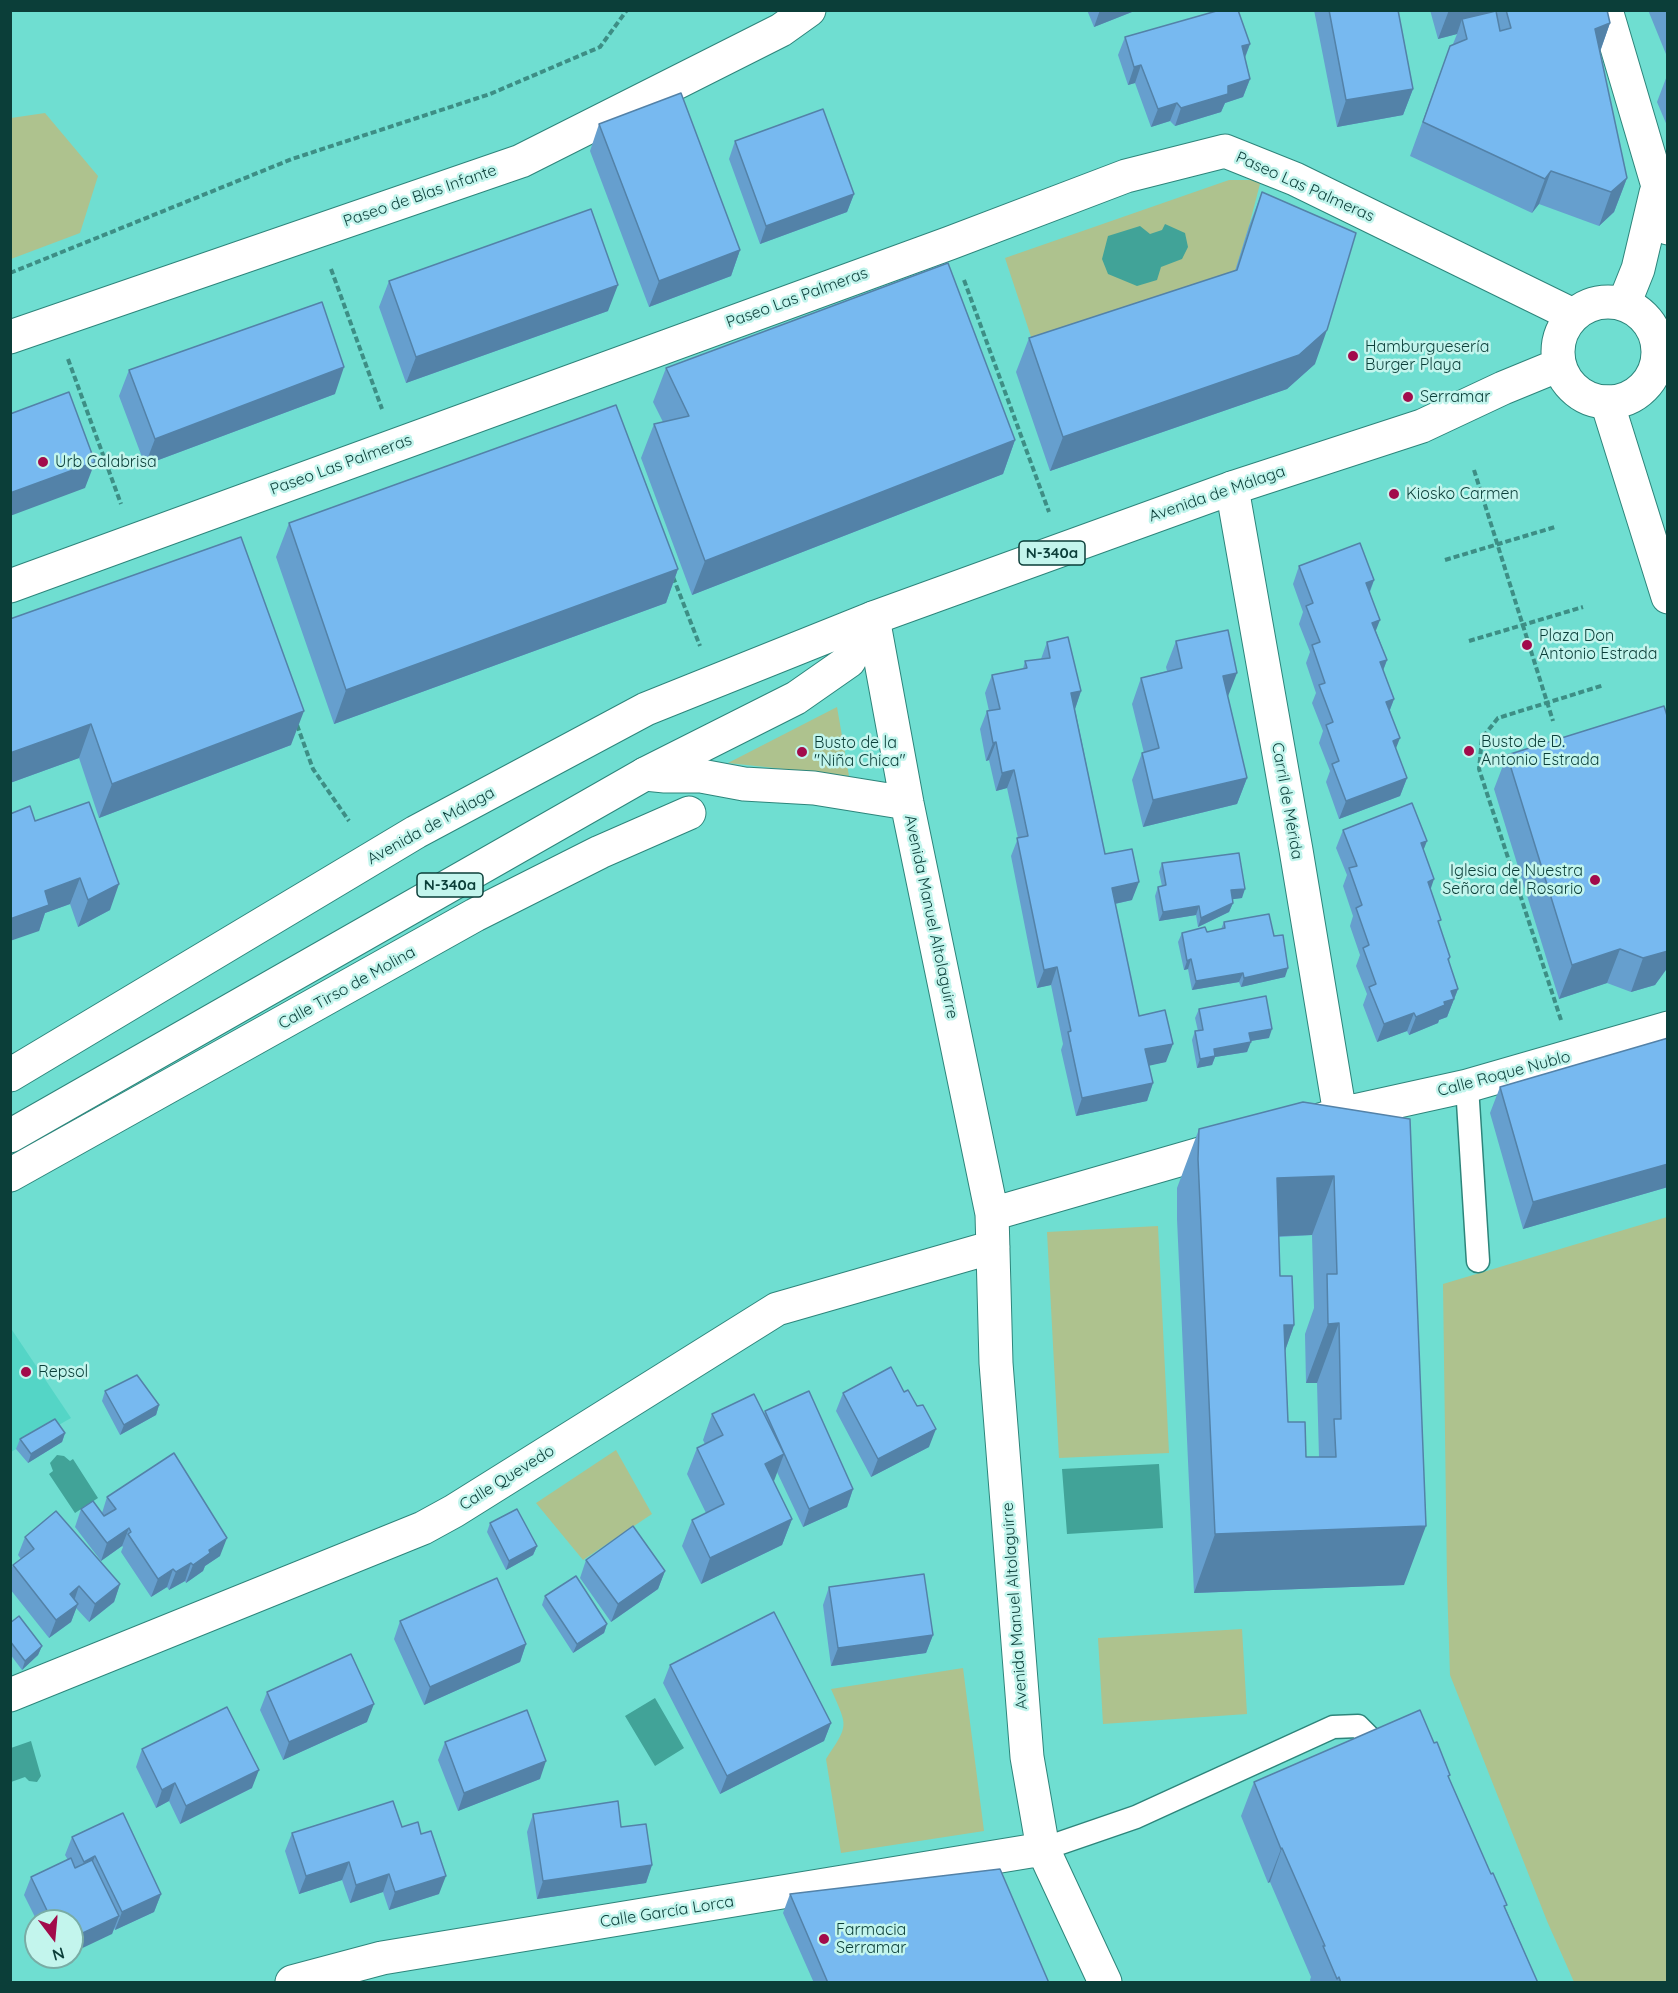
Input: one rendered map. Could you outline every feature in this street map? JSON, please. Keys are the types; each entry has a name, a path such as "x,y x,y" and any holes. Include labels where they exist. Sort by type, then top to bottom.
{"street":[{"name":"Paseo de Blas Infante","path":"10,337 521,161 782,30 809,10"},
{"path":"1606,10 1658,186 1668,228"},
{"name":"Paseo Las Palmeras","path":"10,586 1126,177 1225,151 1295,179 1573,315"},
{"path":"1624,304 1638,269 1658,186"},
{"path":"1611,301 1624,304 1636,309 1661,331 1656,367 1647,384 1632,396 1615,402 1588,398 1577,392 1567,382 1559,365 1558,342 1563,328 1573,315 1597,302 1611,301"},
{"name":"Avenida de Málaga","path":"10,1075 416,832 646,709 873,618 1232,488 1422,426 1559,365"},
{"path":"1607,402 1668,597"},
{"name":"Carril de Mérida","path":"1232,488 1342,1125"},
{"name":"N-340a","path":"10,1136 645,774 796,698 849,661 873,618"},
{"name":"Avenida Manuel Altolaguirre","path":"873,618 908,803 992,1214 996,1362 1027,1757 1043,1849 1105,1983"},
{"path":"645,774 701,776 744,784 814,788 908,803"},
{"name":"Calle Tirso de Molina","path":"10,1174 475,915 600,852 689,813"},
{"path":"144,1100 216,1019"},
{"name":"Calle Roque Nublo","path":"1342,1125 1668,1028"},
{"path":"992,1214 1272,1133 1342,1125"},
{"name":"Calle Quevedo","path":"10,1695 423,1528 464,1505 777,1309 993,1246"},
{"name":"Calle García Lorca","path":"292,1983 386,1970 1043,1849"}],"lane":[{"path":"1467,1086 1478,1261"},
{"path":"1043,1849 1136,1817 1333,1727 1358,1726 1373,1741 1378,1757"},
{"path":"1215,1781 1246,1784 1252,1788"}],"path":[{"path":"10,273 292,159 510,86 600,47 627,10"},
{"path":"318,232 395,445"},
{"path":"950,243 1063,549"},
{"path":"54,322 135,540"},
{"path":"1474,470 1553,721"},
{"path":"1445,560 1555,528"},
{"path":"671,571 713,682"},
{"path":"1469,641 1583,607"},
{"path":"1572,1056 1479,769 1482,738 1498,717 1604,685"},
{"path":"294,715 313,769 349,821"}],"shaded area":[{"path":"45,113 98,176 80,233 11,259 11,118"},
{"path":"1229,180 1261,180 1225,304 1040,364 1005,258"},
{"path":"837,707 849,776 728,763"},
{"path":"1667,1217 1667,1982 1574,1982 1547,1921 1450,1675 1443,1284"},
{"path":"1158,1226 1169,1453 1059,1458 1047,1232"},
{"name":"Repsol","path":"10,1327 71,1418 11,1452 10,1452"},
{"path":"616,1450 652,1514 583,1560 536,1503"},
{"path":"1242,1629 1247,1714 1103,1724 1098,1638"},
{"path":"963,1668 984,1831 841,1853 826,1759 842,1732 843,1719 831,1689"}],"water":[{"path":"1165,224 1185,233 1188,247 1182,259 1161,267 1157,280 1137,286 1108,274 1102,259 1108,236 1140,226 1150,234 1162,230"},
{"path":"57,1455 64,1456 70,1461 73,1459 98,1498 75,1513 49,1474 53,1471 50,1463"},
{"path":"1159,1464 1163,1528 1067,1534 1062,1469"},
{"path":"655,1698 684,1748 655,1766 625,1716"},
{"path":"31,1741 41,1776 37,1782 29,1781 25,1777 11,1782 11,1748"}],"building":[{"path":"1220,10 1238,10 1250,44 1242,46 1250,79 1228,86 1228,94 1181,108 1177,103 1158,109 1141,65 1134,67 1125,37"},
{"path":"1329,10 1398,10 1413,89 1346,100"},
{"path":"1506,10 1607,10 1610,23 1595,29 1627,178 1611,192 1551,171 1545,179 1423,122 1450,46 1467,39 1462,19 1496,11 1500,31 1511,28"},
{"path":"681,93 740,250 659,281 599,124"},
{"path":"823,109 854,194 766,226 735,141"},
{"path":"1262,192 1356,233 1327,330 1299,355 1063,437 1029,338 1237,270"},
{"path":"591,209 618,285 416,357 389,281"},
{"path":"948,263 1015,440 705,561 654,424 689,416 666,368"},
{"path":"322,302 344,367 155,439 129,370"},
{"path":"69,392 95,462 10,493 10,414"},
{"path":"616,405 678,569 346,690 289,523"},
{"path":"241,537 304,711 112,784 91,724 10,753 10,619"},
{"path":"1360,543 1374,580 1366,583 1380,620 1372,623 1387,660 1380,662 1394,699 1386,702 1400,738 1393,741 1407,778 1346,801 1332,764 1339,761 1326,725 1333,722 1319,685 1325,683 1312,645 1320,642 1306,606 1313,603 1299,566"},
{"path":"1228,630 1237,673 1223,676 1247,778 1153,800 1142,753 1159,748 1141,678 1182,668 1176,641"},
{"path":"1068,637 1081,691 1071,693 1105,854 1132,849 1139,882 1112,888 1139,1016 1165,1010 1173,1044 1145,1049 1153,1083 1082,1098 1057,967 1044,970 1017,838 1028,836 1014,770 1002,773 987,711 1000,709 992,675 1027,668 1025,661 1050,658 1047,642"},
{"name":"Iglesia de Nuestra Señora del Rosario","path":"1664,706 1668,719 1668,951 1643,958 1620,949 1572,965 1507,755"},
{"path":"89,802 119,884 88,900 80,878 45,891 49,905 10,919 10,814 30,806 35,821"},
{"path":"1412,803 1427,841 1421,843 1434,879 1428,882 1441,920 1438,921 1458,989 1451,991 1454,999 1444,1002 1445,1005 1416,1017 1414,1013 1384,1024 1369,987 1376,984 1363,948 1369,945 1356,908 1362,905 1349,868 1357,866 1343,830"},
{"path":"1239,853 1245,889 1231,890 1233,903 1201,918 1199,906 1163,912 1158,887 1166,885 1162,863"},
{"path":"1269,914 1274,936 1283,935 1288,968 1244,978 1243,973 1196,981 1191,959 1187,961 1182,933 1205,927 1207,932 1225,928 1224,922"},
{"path":"1266,996 1272,1029 1249,1033 1251,1042 1214,1049 1215,1056 1200,1059 1195,1031 1203,1030 1199,1009"},
{"path":"1668,1038 1668,1164 1533,1202 1500,1087"},
{"path":"1303,1102 1410,1119 1426,1526 1215,1534 1198,1159 1199,1129","holes":["1334,1176 1337,1274 1327,1274 1328,1324 1339,1323 1341,1419 1334,1419 1336,1457 1306,1457 1305,1422 1288,1422 1284,1325 1294,1325 1292,1276 1280,1276 1277,1178"]},
{"path":"891,1367 904,1392 908,1390 917,1406 923,1405 936,1429 878,1459 843,1393"},
{"path":"137,1375 159,1405 124,1425 105,1391"},
{"path":"809,1391 853,1489 809,1509 765,1411"},
{"path":"754,1394 784,1454 765,1464 792,1519 710,1558 692,1520 724,1504 697,1448 723,1435 712,1414"},
{"path":"55,1419 65,1433 31,1454 20,1439"},
{"path":"174,1453 227,1538 193,1565 191,1563 176,1572 173,1569 158,1579 128,1534 131,1532 129,1528 107,1543 81,1509 93,1501 104,1516 116,1509 107,1497"},
{"path":"517,1509 537,1546 509,1561 490,1523"},
{"path":"56,1511 120,1584 95,1604 79,1586 70,1594 78,1604 56,1620 13,1565 34,1549 25,1537"},
{"path":"633,1526 665,1571 618,1604 586,1560"},
{"path":"924,1574 933,1635 838,1648 829,1587"},
{"path":"576,1576 607,1624 577,1644 545,1596"},
{"path":"497,1578 526,1644 430,1687 400,1621"},
{"path":"774,1612 831,1723 727,1776 670,1665"},
{"path":"19,1616 42,1646 25,1661 10,1641 10,1623"},
{"path":"351,1654 374,1704 289,1742 267,1692"},
{"path":"227,1707 259,1770 186,1806 175,1783 162,1790 142,1749"},
{"path":"527,1710 546,1761 464,1793 445,1742"},
{"path":"1420,1710 1434,1743 1437,1742 1450,1775 1448,1776 1507,1905 1504,1906 1538,1983 1341,1983 1339,1977 1337,1979 1254,1782"},
{"path":"393,1801 402,1827 418,1822 421,1834 431,1831 446,1876 395,1892 389,1874 356,1885 349,1862 306,1876 292,1833"},
{"path":"618,1801 621,1827 646,1824 652,1865 543,1881 533,1814"},
{"path":"123,1813 161,1894 122,1912 95,1856 84,1862 72,1837"},
{"path":"71,1858 75,1868 92,1860 119,1916 84,1932 84,1909 46,1909 31,1877"},
{"path":"1000,1869 1049,1983 828,1983 790,1894"}],"place":[{"name":"Hamburguesería Burger Playa","path":"1353,356"},
{"name":"Serramar","path":"1408,397"},
{"name":"Urb Calabrisa","path":"43,462"},
{"name":"Kiosko Carmen","path":"1394,494"},
{"name":"Plaza Don Antonio Estrada","path":"1527,645"},
{"name":"Busto de D. Antonio Estrada","path":"1469,751"},
{"name":"Busto de la \"Niña Chica\"","path":"802,752"},
{"name":"Iglesia de Nuestra Señora del Rosario","path":"1595,880"},
{"name":"Repsol","path":"26,1372"},
{"name":"Farmacia Serramar","path":"824,1939"}]}
